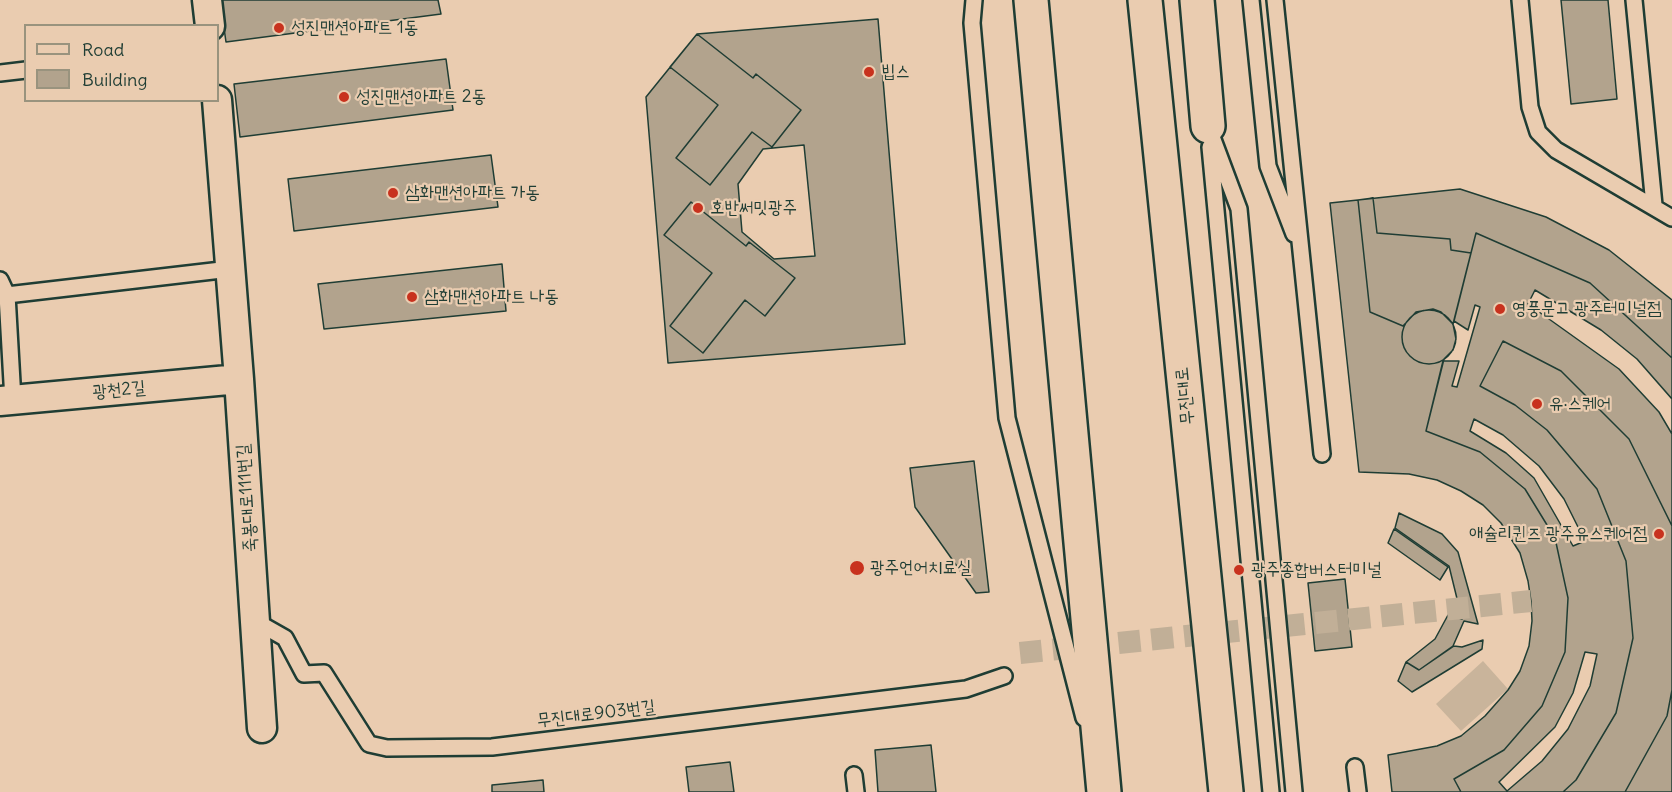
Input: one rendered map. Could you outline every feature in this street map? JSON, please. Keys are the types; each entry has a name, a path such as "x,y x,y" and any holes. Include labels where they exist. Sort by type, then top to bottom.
{"main road":[{"path":"1031,0 1103,792"},
{"name":"무진대로","path":"1145,0 1226,792"},
{"path":"1197,0 1208,126"}],"street":[{"path":"207,0 210,24"},
{"name":"죽봉대로111번길","path":"216,102 231,269 262,728"},
{"name":"광천2길","path":"7,400 239,379"}],"lane":[{"path":"974,0 972,23 1007,418 1103,792"},
{"path":"1251,0 1268,166 1302,257"},
{"path":"1275,0 1322,454"},
{"path":"1520,0 1530,107 1539,132 1556,150 1654,205 1672,218"},
{"path":"1634,0 1654,205"},
{"path":"0,73 24,70"},
{"path":"1208,126 1271,792"},
{"path":"1208,126 1239,209 1294,792"},
{"path":"7,295 231,269"},
{"path":"0,280 7,295 7,400"},
{"name":"무진대로903번길","path":"255,621 285,638 304,674 324,673 369,744 387,748 492,747 966,690 1004,676"},
{"path":"1355,767 1358,792"},
{"path":"854,775 856,792"}],"shaded area":[{"path":"1483,661 1508,689 1461,731 1436,704"}],"building":[{"name":"성진맨션아파트 1동","path":"220,0 438,0 441,14 226,42"},
{"path":"1561,0 1608,0 1617,99 1571,104"},
{"name":"호반써밋광주","path":"878,19 905,344 668,363 646,97 697,34","holes":["804,145 815,256 774,259 742,232 738,184 763,149"]},
{"path":"697,34 753,78 756,74 801,110 772,147 752,132 710,185 676,158 718,105 670,67"},
{"path":"697,34 753,78 756,74 801,110 772,147 752,132 710,185 676,158 718,105 670,67"},
{"name":"성진맨션아파트 2동","path":"446,59 453,110 240,137 234,84"},
{"name":"삼화맨션아파트 가동","path":"491,155 498,207 294,231 288,179"},
{"path":"1460,189 1546,217 1609,250 1672,300 1672,792 1392,792 1388,755 1437,746 1461,736 1485,716 1508,690 1520,671 1529,646 1532,621 1531,601 1520,553 1501,523 1483,505 1437,480 1409,474 1359,472 1330,203"},
{"path":"1373,198 1377,233 1450,239 1451,250 1471,253 1453,324 1441,312 1433,309 1416,312 1403,326 1370,312 1358,200"},
{"path":"1373,198 1377,233 1450,239 1451,250 1471,253 1453,324 1441,312 1433,309 1416,312 1403,326 1370,312 1358,200"},
{"path":"691,202 746,246 749,242 795,278 765,316 745,300 703,353 670,326 712,273 664,235"},
{"path":"691,202 746,246 749,242 795,278 765,316 745,300 703,353 670,326 712,273 664,235"},
{"path":"1476,233 1590,283 1672,358 1672,399 1637,359 1601,330 1535,290 1528,304 1619,369 1659,412 1672,434 1672,792 1461,792 1454,779 1504,750 1542,706 1565,652 1568,598 1555,538 1525,489 1480,452 1426,431 1444,359 1453,350 1456,339 1453,324","holes":["1474,419 1503,435 1539,466 1564,499 1585,541 1573,546 1534,478 1506,453 1470,431","1585,652 1597,654 1590,686 1568,729 1542,761 1507,791 1499,782 1555,727 1573,693"]},
{"path":"1476,233 1590,283 1672,358 1672,792 1461,792 1454,779 1504,750 1542,706 1565,652 1568,598 1555,538 1525,489 1480,452 1426,431 1443,361 1459,361 1452,386 1457,387 1480,307 1475,305 1468,330 1454,321"},
{"name":"삼화맨션아파트 나동","path":"502,264 506,311 324,329 318,284"},
{"path":"1424,310 1434,310 1444,314 1452,322 1456,337 1452,352 1444,360 1434,364 1424,364 1414,360 1406,352 1402,342 1402,332 1406,322 1414,314"},
{"path":"1424,310 1434,310 1444,314 1452,322 1456,337 1452,352 1444,360 1434,364 1424,364 1414,360 1406,352 1402,342 1402,332 1406,322 1414,314"},
{"path":"1503,341 1561,371 1629,439 1672,526 1672,690 1667,716 1625,792 1563,792 1576,780 1616,713 1633,638 1626,561 1597,489 1547,430 1515,405 1480,386"},
{"path":"1503,341 1561,371 1629,439 1672,526 1672,690 1667,716 1625,792 1563,792 1576,780 1616,713 1633,638 1626,561 1597,489 1547,430 1515,405 1480,386"},
{"path":"974,461 989,592 976,593 915,507 910,468"},
{"path":"1399,513 1442,534 1458,552 1478,624 1464,621 1453,646 1419,670 1406,662 1435,639 1448,615 1462,619 1449,566 1395,528"},
{"path":"1394,529 1448,567 1440,580 1388,543"},
{"path":"1345,579 1352,647 1315,651 1308,583"},
{"path":"1483,640 1482,649 1412,692 1398,681 1406,662 1419,670 1454,646 1462,647"},
{"path":"931,745 936,792 878,792 875,750"},
{"path":"730,762 734,792 689,792 686,767"},
{"path":"543,780 544,792 492,792 492,785"}],"tunnel":[{"path":"1020,653 1531,601"}],"place":[{"name":"성진맨션아파트 1동","path":"279,28"},
{"name":"빕스","path":"869,72"},
{"name":"성진맨션아파트 2동","path":"344,97"},
{"name":"삼화맨션아파트 가동","path":"393,193"},
{"name":"호반써밋광주","path":"698,208"},
{"name":"삼화맨션아파트 나동","path":"412,297"},
{"name":"영풍문고 광주터미널점","path":"1500,309"},
{"name":"유·스퀘어","path":"1537,404"},
{"name":"애슐리퀸즈 광주유스퀘어점","path":"1659,534"},
{"name":"광주언어치료실","path":"857,568"},
{"name":"광주종합버스터미널","path":"1239,570"}]}
